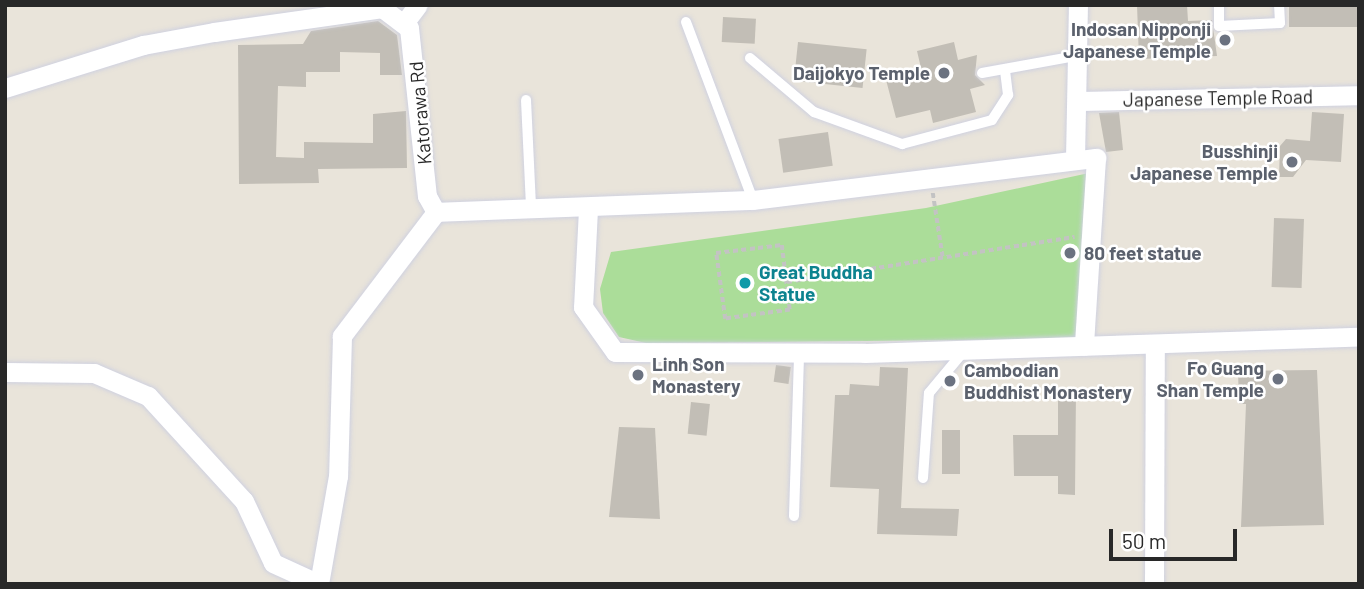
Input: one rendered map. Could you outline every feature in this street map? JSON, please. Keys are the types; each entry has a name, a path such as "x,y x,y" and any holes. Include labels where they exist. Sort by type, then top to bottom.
{"street":[{"path":"5,89 164,40 382,8 405,22 418,5"},
{"path":"1075,159 1078,5"},
{"name":"Katorawa Rd","path":"405,22 415,50 428,196 436,212"},
{"name":"Japanese Temple Road","path":"1077,101 1359,95"},
{"path":"5,372 94,373 148,396 244,500 273,563 319,584 338,476 342,336 436,212 531,207 588,209 753,200 1096,158 1084,346"},
{"path":"588,209 583,307 598,337 615,352 965,350 1359,337"},
{"path":"1154,584 1155,344"}],"lane":[{"path":"1219,5 1220,26 1280,23 1279,5"},
{"path":"686,22 753,200"},
{"path":"982,73 1005,72 1076,56"},
{"path":"750,58 814,112 902,144 992,120 1008,95 1005,72"},
{"path":"526,100 531,207"},
{"path":"923,478 929,393 965,350"},
{"path":"794,516 799,353"}],"path":[{"path":"931,177 943,258"},
{"path":"787,282 1092,235"},
{"path":"782,244 787,282 790,310 725,319 716,253 782,244"}],"green space":[{"path":"1089,173 1077,339 646,343 619,337 603,313 600,289 611,252 926,208"}],"building":[{"path":"1137,5 1187,5 1188,21 1212,20 1217,56 1139,59"},
{"path":"1289,5 1359,5 1359,27 1289,27"},
{"path":"723,17 756,19 755,44 722,42"},
{"path":"378,21 397,35 402,75 380,75 380,53 340,52 340,72 306,72 306,87 278,86 276,157 304,158 304,142 373,143 373,114 406,111 407,168 318,169 319,183 239,184 238,45 303,44 311,31"},
{"path":"798,42 867,49 863,88 794,81"},
{"path":"954,42 958,60 977,55 975,75 985,85 970,89 976,112 933,123 930,110 896,118 885,76 921,68 917,51"},
{"path":"1119,112 1123,150 1106,152 1099,113"},
{"path":"1312,112 1344,114 1341,162 1306,160 1293,177 1279,177 1280,146 1286,139 1310,141"},
{"path":"828,132 833,166 783,173 778,139"},
{"path":"1274,218 1304,219 1302,288 1272,287"},
{"path":"776,365 791,367 788,384 774,382"},
{"path":"880,367 908,368 901,508 959,509 957,536 877,534 879,489 830,487 835,395 849,395 850,384 879,386"},
{"path":"1317,370 1324,525 1241,527 1246,404 1239,404 1238,371"},
{"path":"1058,391 1076,391 1075,495 1058,494 1058,476 1014,476 1013,435 1058,435"},
{"path":"691,402 710,404 707,436 688,434"},
{"path":"619,427 655,428 660,519 609,517"},
{"path":"942,430 960,430 960,474 942,474"}],"place":[{"name":"Indosan Nipponji Japanese Temple","path":"1225,40"},
{"name":"Daijokyo Temple","path":"944,73"},
{"name":"Busshinji Japanese Temple","path":"1292,162"},
{"name":"80 feet statue","path":"1070,253"},
{"name":"Great Buddha Statue","path":"745,283"},
{"name":"Linh Son Monastery","path":"638,375"},
{"name":"Fo Guang Shan Temple","path":"1278,379"},
{"name":"Cambodian Buddhist Monastery","path":"950,381"}]}
